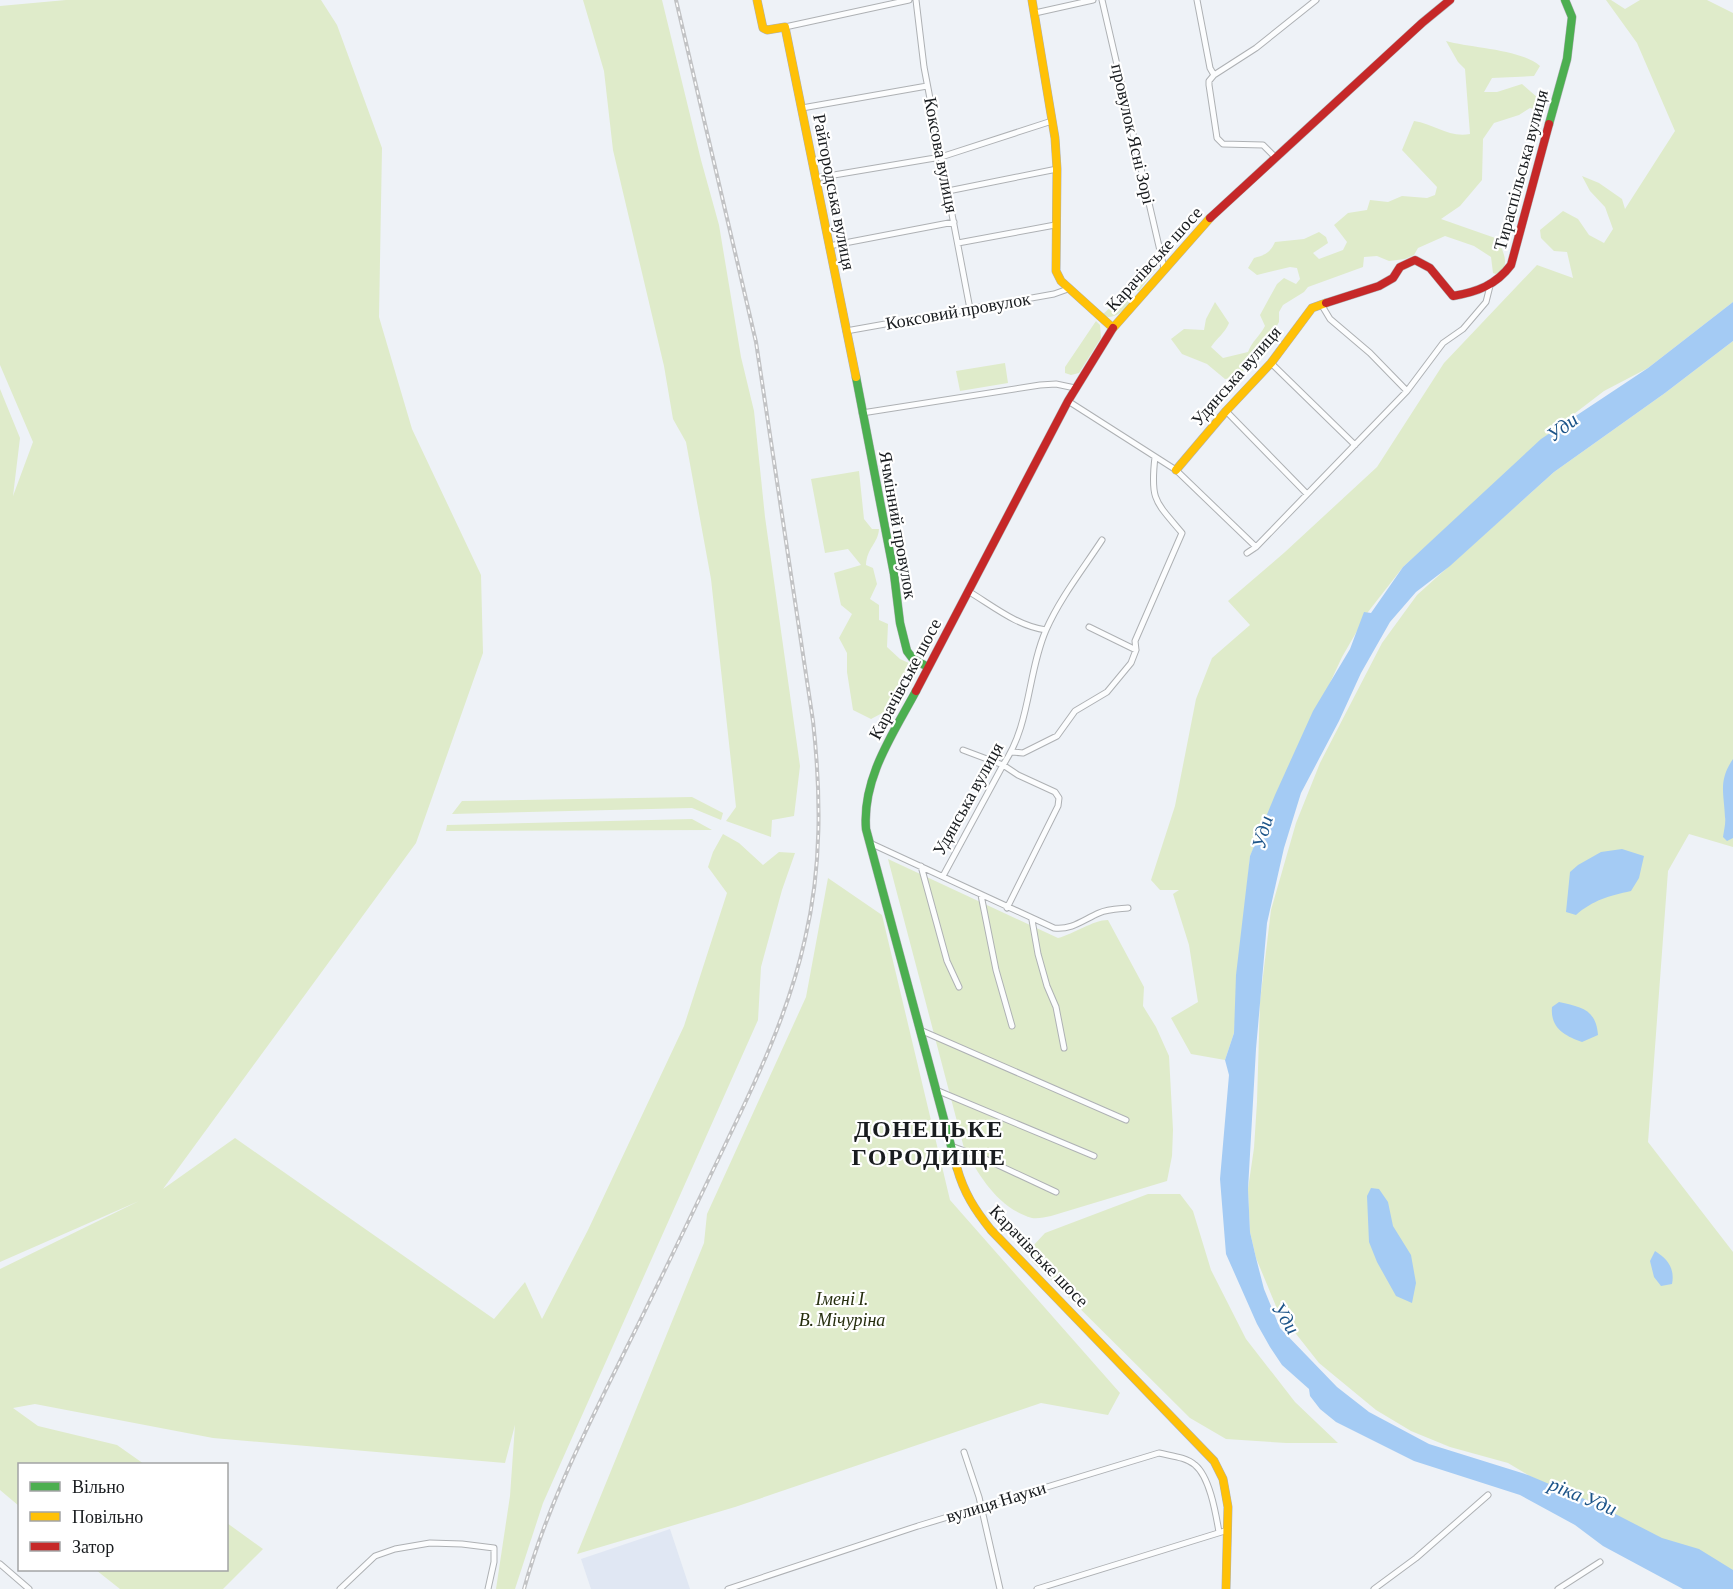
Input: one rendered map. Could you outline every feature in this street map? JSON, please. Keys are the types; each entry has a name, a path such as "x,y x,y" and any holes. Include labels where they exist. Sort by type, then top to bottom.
{"main road":[{"path":"757,0 763,28 767,30 785,27"},
{"path":"1032,0 1053,121 1057,169 1056,271 1060,281 1113,328"},
{"name":"Карачівське шосе","path":"1226,1589 1228,1530 1225,1483 1214,1461 991,1230 973,1208 962,1186 872,844 866,829 864,809 866,795 877,765 1075,388 1113,328 1209,219 1422,23 1450,0"},
{"name":"Тираспільська вулиця","path":"1321,304 1379,286 1393,278 1400,267 1415,260 1430,268 1453,297 1477,292 1490,286 1505,274 1511,265 1567,59 1572,17 1565,0"},
{"name":"Райгородська вулиця","path":"785,27 862,413"},
{"name":"Удянська вулиця","path":"1176,470 1270,363 1312,308 1321,304"},
{"name":"Ячмінний провулок","path":"862,413 907,651 913,659 928,667"}],"street":[{"path":"785,27 909,0"},
{"name":"Коксова вулиця","path":"916,0 927,86 970,309"},
{"path":"1035,13 1093,0"},
{"name":"провулок Ясні Зорі","path":"1102,0 1164,268"},
{"path":"1197,0 1210,68 1215,75"},
{"path":"1275,158 1263,145 1220,142 1214,125 1209,81 1256,48 1316,0"},
{"path":"802,108 927,86"},
{"path":"816,178 941,157 1053,121"},
{"path":"948,191 1057,169"},
{"path":"829,246 954,222"},
{"path":"958,243 1055,225"},
{"path":"1247,554 1407,391 1443,343 1463,329 1486,302 1490,286"},
{"name":"Коксовий провулок","path":"846,331 1054,294 1068,289"},
{"path":"1321,304 1330,319 1370,353 1407,391"},
{"path":"1270,363 1354,445"},
{"path":"862,413 1040,385 1056,384 1075,388"},
{"path":"1068,401 1176,470 1256,547"},
{"path":"1226,411 1307,494"},
{"path":"1012,752 1023,753 1057,736 1075,711 1107,692 1131,663 1136,650 1135,641 1182,533 1157,502 1152,484 1155,457"},
{"name":"Удянська вулиця","path":"943,876 1015,747 1046,630 1102,540"},
{"path":"969,591 1017,622 1031,628 1046,630"},
{"path":"1089,627 1136,650"},
{"path":"963,750 1003,765 1018,775 1055,792 1059,798 1058,806 1007,908"},
{"path":"872,844 1032,920 1054,928 1063,929 1101,912 1128,908"},
{"path":"921,866 947,961 959,987"},
{"path":"981,895 996,970 1012,1026"},
{"path":"1032,920 1038,954 1056,1007 1064,1048"},
{"path":"920,1030 1126,1120"},
{"path":"936,1090 1094,1156"},
{"path":"951,1146 981,1157 1056,1192"},
{"path":"964,1452 981,1507 1000,1589"},
{"name":"вулиця Науки","path":"729,1589 981,1507 1159,1453 1179,1457 1197,1466 1206,1482 1214,1506 1219,1532"},
{"path":"1374,1589 1416,1557 1488,1495"},
{"path":"1037,1589 1228,1530"},
{"path":"340,1589 375,1556 395,1549 430,1543 494,1548 494,1562 488,1589"},
{"path":"1558,1589 1600,1562"},
{"path":"0,1564 29,1589"}],"shaded area":[{"path":"670,1529 690,1589 591,1589 581,1559"}],"green space":[{"path":"66,0 321,0 337,25 382,148 379,317 412,429 481,575 483,653 416,843 163,1189 235,1138 494,1319 525,1282 542,1319 588,1230 684,1026 727,893 708,867 713,852 723,834 739,843 763,865 779,852 795,853 782,890 761,967 758,1020 543,1503 515,1589 496,1589 510,1496 515,1425 505,1463 213,1438 35,1404 13,1408 38,1426 117,1445 143,1463 18,1463 18,1505 0,1490 0,1269 139,1201 0,1262 0,389 20,438 13,496 33,442 0,365 0,6"},
{"path":"583,0 662,0 719,225 741,357 754,411 765,517 800,766 794,816 772,820 771,837 726,821 736,807 711,579 686,442 673,419 664,366 613,150 604,71"},
{"path":"1606,0 1611,0 1625,9 1640,0 1707,0 1733,13 1733,302 1648,368 1604,391 1557,427 1403,567 1368,612 1342,657 1250,856 1234,1033 1225,1060 1191,1054 1171,1018 1198,1002 1189,945 1173,894 1179,890 1160,890 1151,880 1175,806 1196,699 1212,658 1250,625 1228,601 1377,467 1444,363 1537,265 1573,278 1567,252 1554,251 1541,238 1540,230 1563,211 1578,219 1589,235 1604,243 1613,229 1605,207 1590,191 1582,176 1599,183 1622,199 1625,209 1675,131 1637,43"},
{"path":"1446,41 1508,52 1531,60 1540,66 1534,76 1492,78 1484,92 1497,92 1522,84 1538,98 1540,111 1530,108 1519,115 1494,123 1483,139 1482,180 1460,206 1441,219 1498,239 1505,258 1502,271 1498,275 1493,273 1491,257 1474,246 1445,236 1418,248 1414,255 1405,259 1389,261 1377,256 1364,257 1363,267 1308,287 1283,305 1279,312 1279,322 1269,340 1260,347 1257,356 1246,364 1241,377 1225,379 1207,364 1182,354 1171,339 1184,329 1204,330 1206,319 1215,302 1229,323 1211,347 1223,358 1248,352 1265,326 1260,315 1277,284 1284,278 1296,284 1300,279 1297,268 1290,267 1257,275 1248,268 1254,258 1267,253 1275,242 1304,239 1319,232 1326,237 1328,243 1313,253 1319,259 1343,250 1347,242 1334,225 1348,213 1367,210 1370,200 1388,202 1402,196 1427,198 1435,195 1437,187 1402,150 1414,121 1455,134 1470,134 1465,69 1458,62"},
{"path":"1159,258 1158,266 1139,291 1136,291 1131,286"},
{"path":"1129,291 1133,294 1124,310 1108,317 1103,314"},
{"path":"1096,321 1100,325 1101,338 1079,373 1071,375 1065,373 1065,367"},
{"path":"1733,341 1733,847 1689,834 1668,871 1648,1142 1733,1252 1733,1579 1508,1463 1450,1447 1411,1431 1376,1410 1319,1363 1278,1311 1256,1258 1250,1232 1248,1189 1257,1102 1260,1001 1271,910 1296,823 1320,763 1382,643 1417,595 1554,472 1665,393"},
{"path":"1005,363 1008,383 960,391 956,371"},
{"path":"859,471 864,519 872,529 879,529 868,554 866,565 873,568 877,584 870,599 879,605 879,620 888,624 887,647 900,659 913,665 888,710 871,719 853,710 847,672 847,653 839,638 852,614 841,605 834,573 861,565 848,549 825,553 811,479"},
{"path":"692,797 723,813 721,820 692,808 452,814 462,801"},
{"path":"692,819 712,830 446,831 447,825"},
{"path":"888,859 1058,938 1096,922 1108,920 1144,987 1143,1006 1156,1027 1169,1056 1173,1130 1172,1156 1167,1181 1051,1216 1037,1218 1032,1218 1009,1207 991,1190 964,1148"},
{"name":"Імені І. В. Мічуріна","path":"828,878 882,915 950,1200 1120,1393 1108,1415 1041,1403 735,1507 577,1554 704,1243 707,1214 806,997"},
{"path":"1148,1194 1180,1194 1193,1211 1211,1270 1246,1339 1295,1402 1338,1443 1286,1443 1226,1439 1190,1418 1032,1261 1032,1247 1045,1233"},
{"path":"228,1524 263,1549 223,1589 120,1589 97,1571 228,1571"}],"water":[{"name":"Уди","path":"1733,302 1733,341 1665,393 1554,472 1450,566 1416,592 1390,622 1361,673 1301,793 1284,848 1267,923 1256,1049 1248,1189 1250,1232 1264,1289 1280,1328 1337,1387 1369,1412 1429,1444 1528,1475 1594,1503 1662,1538 1699,1549 1733,1570 1733,1589 1683,1589 1603,1546 1575,1525 1520,1495 1414,1461 1336,1422 1320,1409 1310,1396 1309,1389 1282,1365 1270,1347 1257,1324 1226,1254 1220,1179 1229,1075 1225,1060 1234,1033 1236,975 1250,856 1313,711 1350,649 1364,612 1371,613 1403,567 1541,439 1648,368"},
{"path":"1733,759 1733,838 1727,841 1723,837 1725,822 1723,787 1725,774"},
{"path":"1622,849 1644,856 1639,878 1631,891 1602,899 1576,915 1566,912 1570,872 1601,852"},
{"path":"1559,1002 1591,1014 1597,1026 1598,1035 1582,1042 1560,1030 1552,1014 1552,1007"},
{"path":"1371,1188 1379,1189 1388,1202 1393,1226 1411,1255 1416,1283 1412,1303 1396,1296 1369,1242 1367,1196"},
{"path":"1655,1251 1670,1265 1672,1284 1661,1286 1654,1277 1650,1261"}],"railway":[{"path":"524,1589 544,1527 569,1466 772,1043 798,966 815,885 818,776 813,721 756,342 676,0"}],"traffic: fast":[{"path":"1549,124 1567,59 1572,17 1565,0"},
{"path":"856,377 894,574 900,623 907,651 913,659 928,667"},
{"path":"916,691 889,740 874,774 866,810 866,829 957,1168"}],"traffic: slow":[{"path":"757,0 763,28 767,30 785,27 856,377"},
{"path":"1032,0 1055,138 1056,271 1061,281 1113,328 1210,218"},
{"path":"1176,470 1271,363 1312,308 1326,303"},
{"path":"957,1168 971,1201 991,1230 1214,1461 1223,1479 1228,1507 1226,1589"}],"traffic: jam":[{"path":"1210,218 1422,23 1450,0"},
{"path":"1326,303 1379,286 1393,278 1400,267 1415,260 1430,268 1453,296 1478,290 1499,278 1511,265 1549,124"},
{"path":"916,691 1068,401 1113,328"}],"district":[{"name":"ДОНЕЦЬКЕ ГОРОДИЩЕ","path":"929,1143"}],"water label":[{"name":"ріка Уди","path":"1583,1496"}]}
